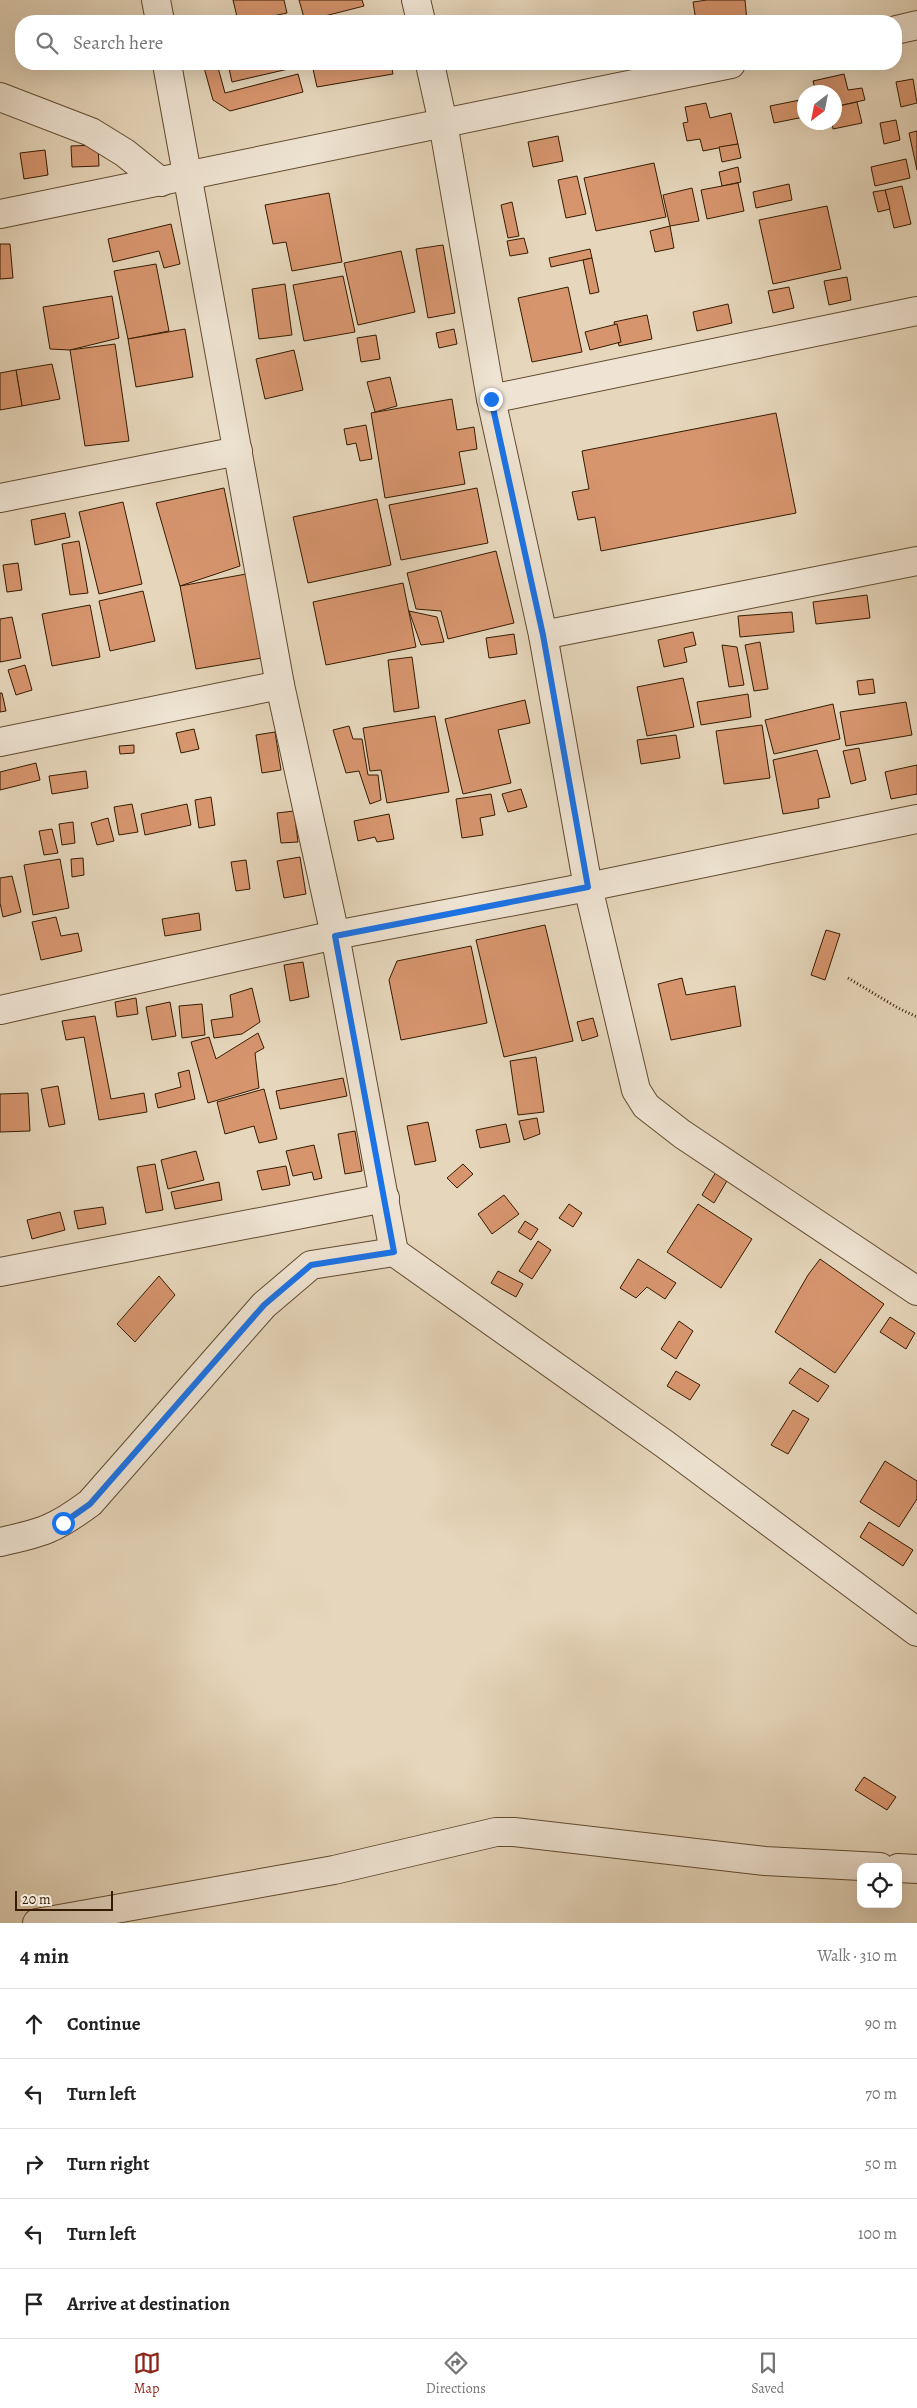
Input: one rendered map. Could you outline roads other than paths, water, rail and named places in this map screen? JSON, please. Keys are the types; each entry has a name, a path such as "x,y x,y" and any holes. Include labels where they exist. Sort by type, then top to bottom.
{"street":[{"path":"156,0 159,15"},
{"path":"416,0 420,15"},
{"path":"902,29 917,25"},
{"path":"167,70 173,179 238,451 280,685 335,936 394,1252"},
{"path":"431,70 443,123 491,399 543,635 588,887 636,1090 646,1106 682,1134 917,1291"},
{"path":"0,214 702,70"},
{"path":"0,97 91,132 173,179"},
{"path":"491,399 917,311"},
{"path":"0,498 238,451"},
{"path":"543,635 917,561"},
{"path":"0,742 280,685"},
{"path":"0,1010 335,936 588,887 917,819"},
{"path":"0,1272 385,1198"},
{"path":"0,1542 40,1534 63,1523 90,1504 264,1305 311,1265 394,1252 666,1445 917,1632"},
{"path":"37,1923 149,1913 496,1832 514,1832 766,1861 857,1866"},
{"path":"902,1868 917,1868"}]}
